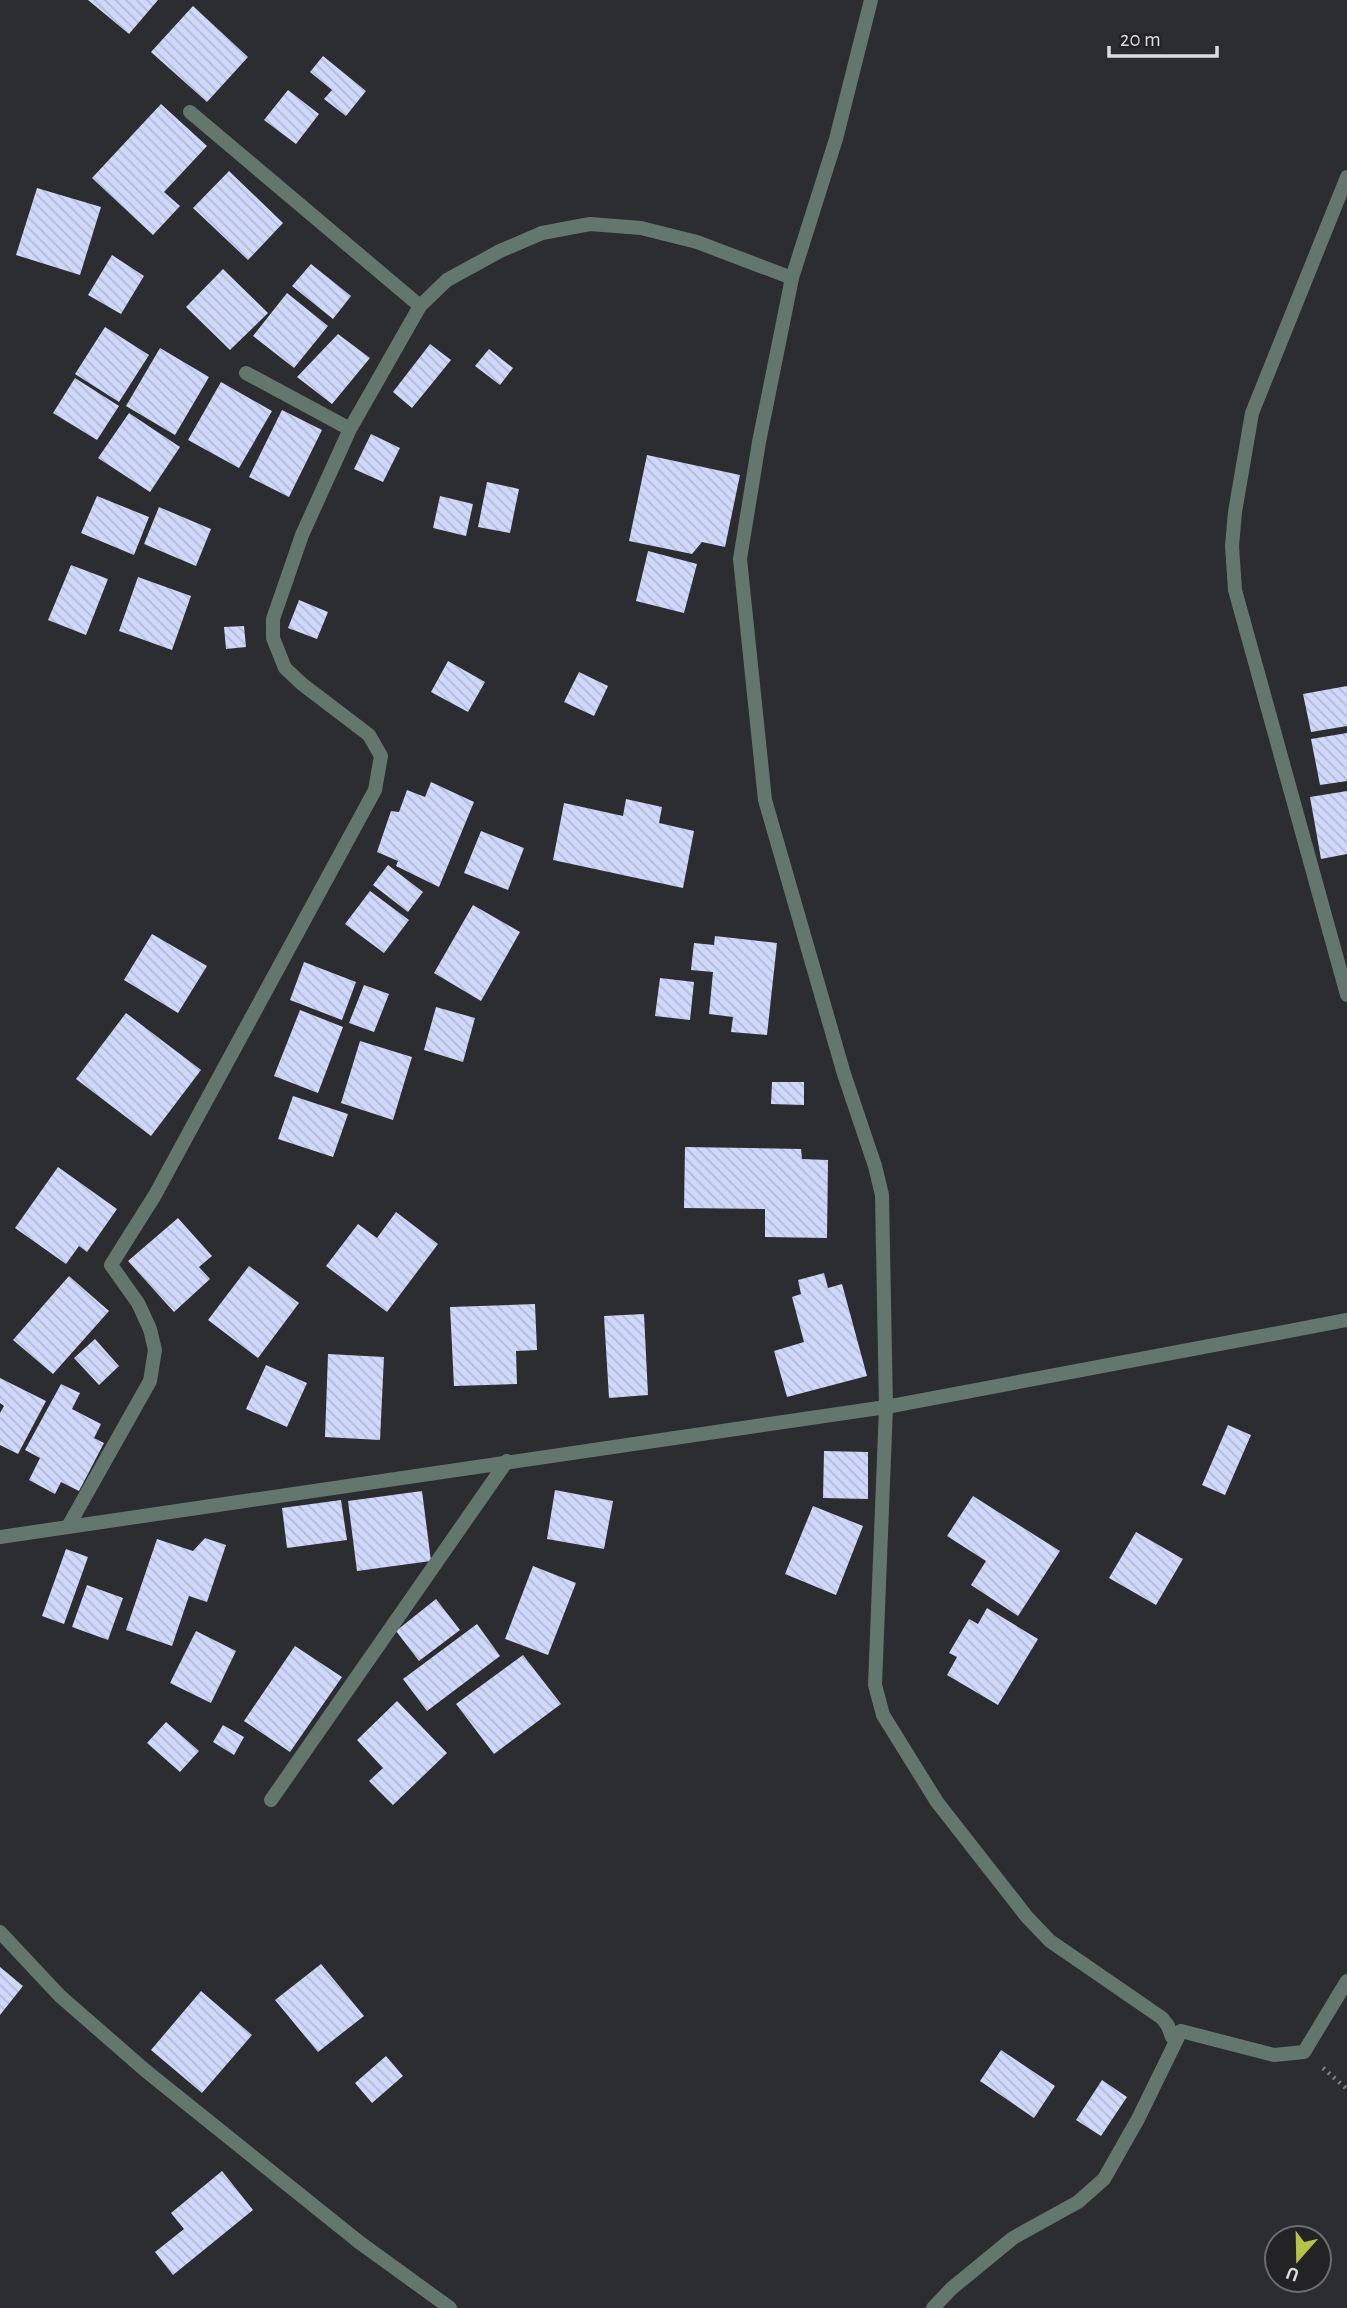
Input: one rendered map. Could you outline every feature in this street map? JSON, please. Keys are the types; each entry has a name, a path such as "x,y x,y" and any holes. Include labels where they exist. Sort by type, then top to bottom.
{"street":[{"path":"871,0 836,139 792,278 759,442 740,559 765,800 844,1074 876,1166 882,1195 886,1407 875,1685 883,1715 937,1802 1027,1917 1050,1941 1162,2018 1172,2037 1181,2031 1274,2054 1304,2052 1347,1981"},
{"path":"190,112 420,306"},
{"path":"1347,177 1252,413 1234,512 1233,546 1235,590 1347,995"},
{"path":"69,1525 150,1381 155,1350 150,1329 138,1303 111,1265 155,1195 375,790 380,756 369,735 285,668 273,638 273,619 303,535 350,429 420,306 447,280 500,251 542,233 590,224 641,228 697,242 792,278"},
{"path":"246,373 350,429"},
{"path":"0,1537 886,1407 1347,1320"},
{"path":"271,1800 507,1461"},
{"path":"0,1932 60,1996 146,2071 359,2242 450,2308"},
{"path":"933,2308 951,2289 1013,2238 1078,2203 1104,2179 1138,2119 1181,2031"}],"building":[{"path":"88,0 158,0 129,34"},
{"path":"193,6 248,57 207,102 151,52"},
{"path":"323,56 366,91 346,116 324,99 332,90 310,72"},
{"path":"288,90 319,114 296,144 264,120"},
{"path":"161,104 207,146 164,192 180,206 153,235 92,178"},
{"path":"229,171 283,223 248,260 193,208"},
{"path":"37,188 101,207 80,275 16,255"},
{"path":"112,255 144,276 121,314 88,295"},
{"path":"311,264 351,296 333,319 292,286"},
{"path":"223,269 268,313 230,350 186,307"},
{"path":"287,293 328,326 294,368 253,336"},
{"path":"105,327 149,355 119,402 75,374"},
{"path":"338,334 370,358 332,404 297,377"},
{"path":"430,344 451,360 412,408 393,392"},
{"path":"160,348 209,377 175,435 126,406"},
{"path":"489,349 513,368 500,385 475,366"},
{"path":"75,378 119,406 97,440 53,413"},
{"path":"221,382 272,411 239,468 188,440"},
{"path":"282,410 322,430 289,497 249,477"},
{"path":"129,413 180,447 150,492 98,458"},
{"path":"371,434 400,448 383,482 354,469"},
{"path":"647,455 740,475 725,547 702,542 692,554 629,541"},
{"path":"487,482 519,489 510,533 478,527"},
{"path":"97,496 149,517 134,555 81,533"},
{"path":"440,496 473,504 466,536 433,528"},
{"path":"159,507 211,529 196,566 144,544"},
{"path":"648,551 697,564 684,613 636,601"},
{"path":"71,565 108,579 86,635 48,620"},
{"path":"138,577 191,596 172,650 119,631"},
{"path":"299,600 328,612 317,639 288,628"},
{"path":"244,626 246,647 226,649 224,627"},
{"path":"448,661 485,682 468,712 431,692"},
{"path":"579,672 608,686 594,716 564,702"},
{"path":"1347,686 1347,726 1311,732 1303,694"},
{"path":"1347,733 1347,781 1320,785 1311,739"},
{"path":"431,782 474,802 439,887 396,866 398,861 377,852 391,811 399,812 407,790 425,797"},
{"path":"1347,791 1347,854 1321,859 1310,797"},
{"path":"626,799 662,807 659,823 694,831 683,888 553,860 564,803 623,816"},
{"path":"481,831 524,848 508,890 464,873"},
{"path":"388,865 423,892 408,912 373,885"},
{"path":"370,891 409,920 384,953 345,924"},
{"path":"473,905 520,932 481,1001 434,973"},
{"path":"152,934 207,966 178,1013 124,980"},
{"path":"715,936 777,943 767,1035 731,1032 733,1017 709,1014 713,972 691,970 694,943 714,945"},
{"path":"304,962 356,982 342,1020 290,1000"},
{"path":"660,978 694,982 690,1020 655,1016"},
{"path":"364,985 389,994 374,1032 349,1023"},
{"path":"436,1007 475,1018 463,1062 424,1050"},
{"path":"300,1010 343,1027 318,1093 274,1076"},
{"path":"126,1013 201,1070 151,1136 76,1079"},
{"path":"360,1041 412,1057 393,1120 341,1103"},
{"path":"772,1082 804,1082 804,1105 771,1104"},
{"path":"293,1096 348,1114 333,1157 278,1139"},
{"path":"685,1147 801,1149 802,1159 828,1160 827,1238 765,1237 765,1209 684,1208"},
{"path":"58,1167 117,1209 87,1252 79,1246 66,1264 15,1228"},
{"path":"396,1212 438,1244 387,1312 326,1266 358,1224 377,1238"},
{"path":"178,1218 212,1256 199,1267 210,1279 174,1312 128,1261"},
{"path":"249,1266 299,1303 258,1358 208,1320"},
{"path":"824,1273 828,1288 842,1284 867,1376 787,1397 774,1351 804,1342 792,1297 801,1294 798,1280"},
{"path":"69,1276 109,1311 53,1374 13,1340"},
{"path":"535,1304 537,1350 516,1351 517,1384 454,1386 450,1307"},
{"path":"644,1314 648,1395 609,1398 604,1316"},
{"path":"95,1339 119,1366 99,1385 74,1358"},
{"path":"328,1354 384,1357 380,1440 325,1437"},
{"path":"266,1365 307,1383 287,1427 246,1409"},
{"path":"0,1378 46,1401 18,1454 0,1445 0,1413 4,1406 0,1403"},
{"path":"61,1384 80,1393 72,1409 101,1424 94,1438 104,1443 79,1491 61,1482 55,1494 29,1480 40,1458 25,1450"},
{"path":"1228,1425 1251,1435 1225,1495 1202,1485"},
{"path":"824,1451 868,1452 868,1499 823,1498"},
{"path":"555,1490 613,1501 604,1549 547,1539"},
{"path":"422,1491 431,1561 357,1571 348,1501"},
{"path":"973,1496 1060,1551 1018,1616 971,1585 986,1561 947,1536"},
{"path":"341,1500 347,1540 287,1548 282,1508"},
{"path":"813,1506 863,1526 836,1595 785,1574"},
{"path":"1136,1532 1183,1559 1156,1605 1109,1578"},
{"path":"205,1538 226,1545 207,1602 189,1596 172,1646 126,1630 157,1539 193,1551"},
{"path":"66,1549 88,1557 64,1624 42,1616"},
{"path":"533,1566 576,1583 548,1655 505,1639"},
{"path":"87,1585 123,1598 108,1640 72,1627"},
{"path":"436,1599 460,1630 419,1661 396,1631"},
{"path":"987,1608 1038,1639 998,1705 947,1675 957,1657 949,1653 969,1619 978,1624"},
{"path":"477,1624 500,1656 427,1711 403,1679"},
{"path":"196,1631 236,1651 211,1703 170,1683"},
{"path":"295,1646 342,1677 290,1752 244,1721"},
{"path":"523,1655 561,1704 494,1754 456,1704"},
{"path":"397,1701 447,1753 393,1805 369,1781 383,1768 357,1740"},
{"path":"166,1722 199,1751 180,1772 147,1743"},
{"path":"223,1725 244,1737 234,1755 213,1742"},
{"path":"321,1964 364,2016 318,2052 275,2000"},
{"path":"0,1967 23,1986 0,2015"},
{"path":"201,1991 252,2035 202,2093 151,2050"},
{"path":"1001,2050 1055,2086 1034,2118 980,2081"},
{"path":"386,2056 403,2076 372,2103 355,2083"},
{"path":"1102,2080 1127,2097 1101,2136 1076,2120"},
{"path":"222,2171 253,2210 173,2275 155,2252 184,2229 171,2213"}]}
